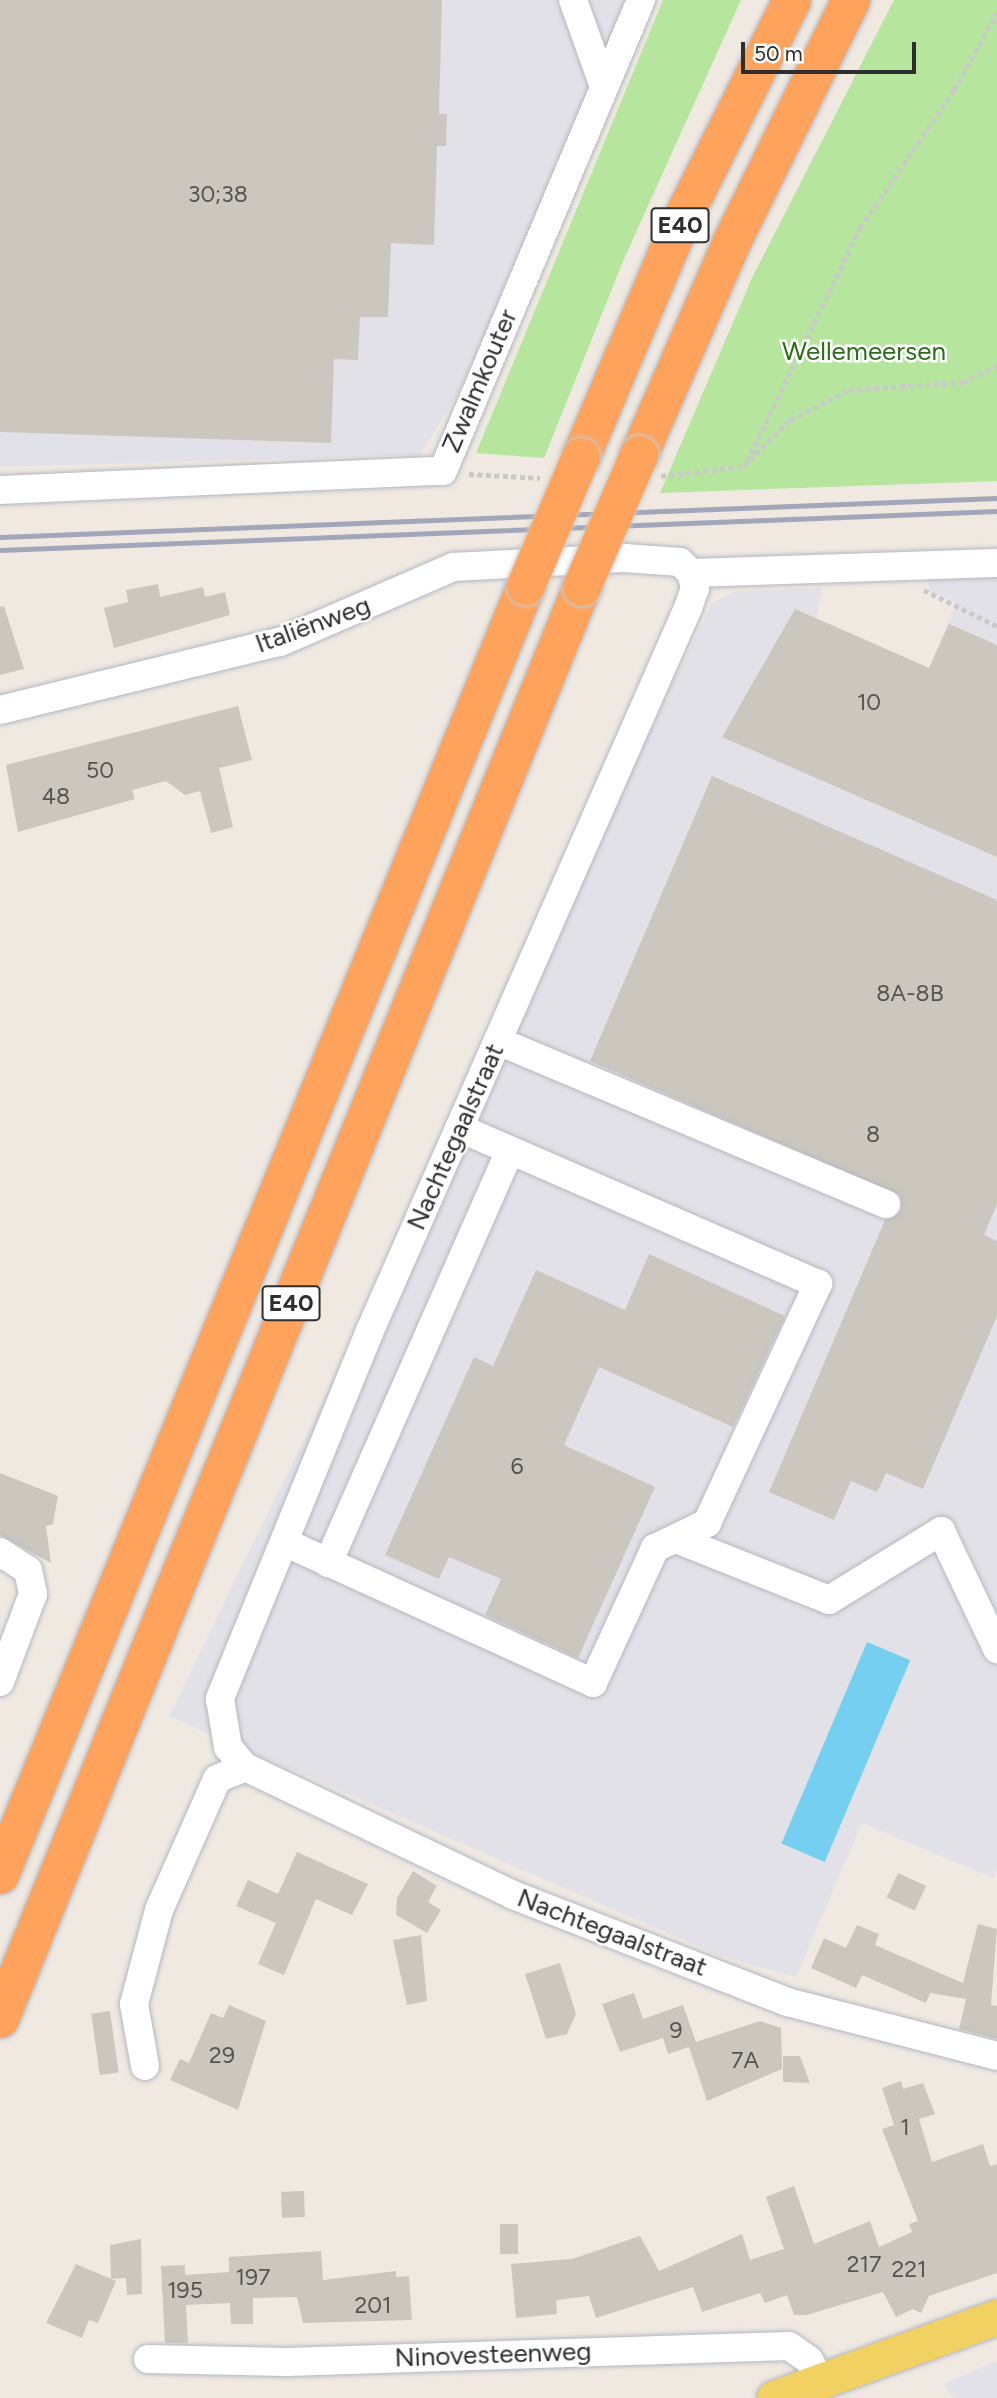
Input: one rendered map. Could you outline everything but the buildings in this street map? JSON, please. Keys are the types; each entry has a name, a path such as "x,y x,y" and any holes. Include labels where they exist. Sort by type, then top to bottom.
{"highway":[{"name":"E40","path":"0,1875 526,586 680,224 792,0"},
{"name":"E40","path":"0,2019 582,587 731,244 851,0"}],"main road":[{"name":"Ninovesteenweg","path":"798,2393 997,2317"}],"street":[{"path":"573,0 603,84"},
{"name":"Zwalmkouter","path":"0,491 443,471 603,84 641,0"},
{"name":"Italiënweg","path":"0,710 280,642 453,567 625,558 680,562 691,573"},
{"path":"691,573 997,563"},
{"name":"Nachtegaalstraat","path":"691,573 695,589 688,608 459,1128 220,1699 228,1747 244,1767 513,1895 775,1997 997,2056"},
{"path":"498,1041 886,1204"},
{"path":"284,1542 593,1683 655,1548 707,1523 818,1284 459,1128"},
{"path":"328,1563 510,1150"},
{"path":"676,1539 829,1600 941,1531 997,1649"},
{"path":"0,1552 28,1570 33,1594 0,1682"},
{"path":"145,2066 134,2004 159,1910 217,1779 244,1767"},
{"name":"Ninovesteenweg","path":"148,2359 287,2362 789,2346 809,2360 798,2393"}],"path":[{"path":"997,13 954,90 860,228 744,466 790,420 849,390 963,382 997,366"},
{"path":"922,565 928,595 997,626"}],"shaded area":[{"path":"0,0 632,0 458,394 420,455 0,467"},
{"path":"997,575 997,1869 993,1878 862,1823 796,1977 720,1956 169,1716 712,603 737,591 822,588 817,618 929,668 956,603 930,591 928,578"},
{"path":"997,2361 997,2398 954,2398 943,2384"}],"green space":[{"path":"663,0 741,0 624,259 544,458 476,453"},
{"name":"Wellemeersen","path":"894,0 997,0 997,481 660,493 753,276"}],"water":[{"path":"867,1642 910,1660 825,1862 781,1844"}],"railway":[{"path":"0,537 997,498"},
{"path":"0,550 997,511"}]}
